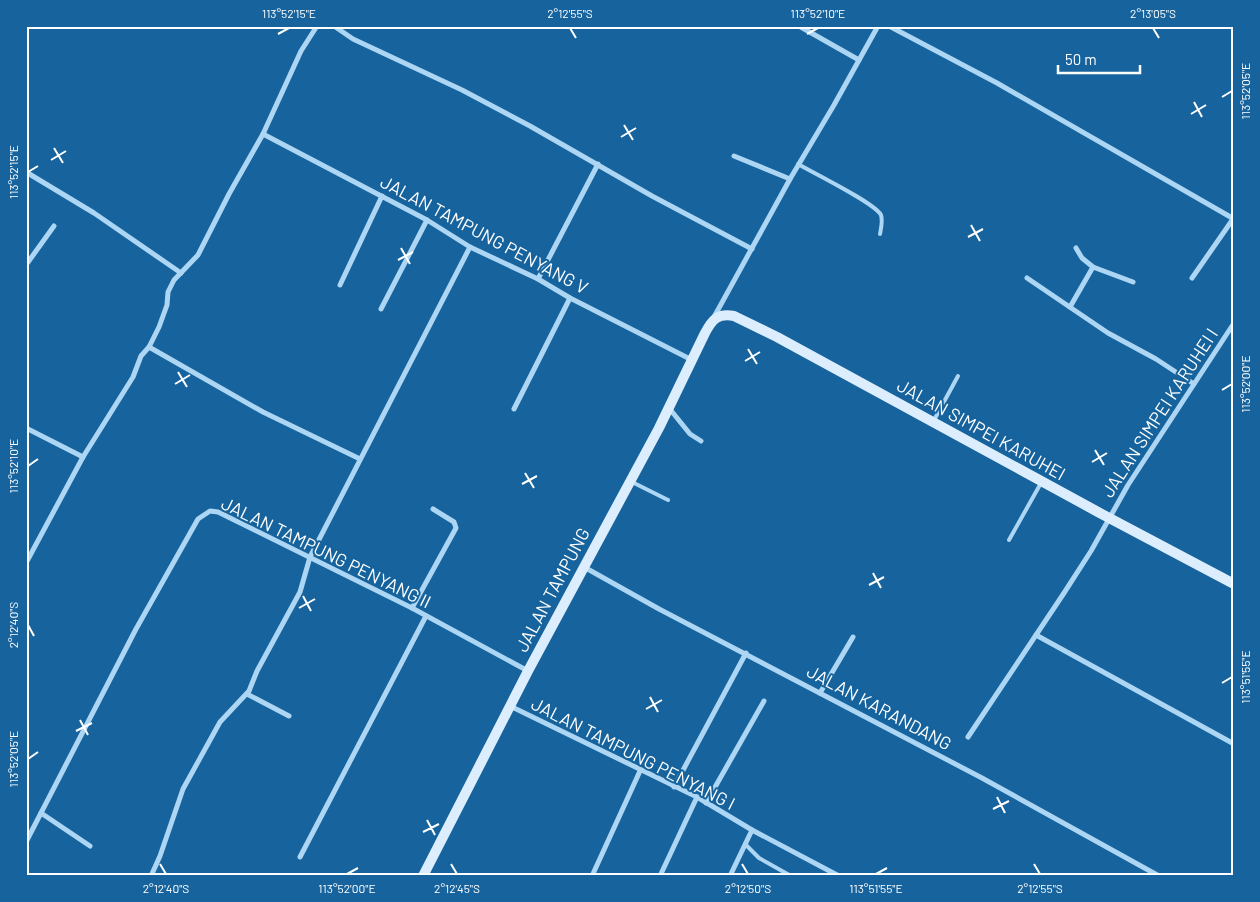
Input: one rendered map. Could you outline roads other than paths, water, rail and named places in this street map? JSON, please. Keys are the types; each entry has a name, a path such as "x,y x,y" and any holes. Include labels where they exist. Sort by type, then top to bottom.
{"main road":[{"name":"JALAN SIMPEI KARUHEI","path":"712,320 728,315 743,320 777,337 1042,482 1234,584"},
{"name":"JALAN TAMPUNG","path":"423,876 528,670 669,408 712,320"}],"street":[{"path":"27,560 66,492 83,457 133,377 141,356 149,347 162,320 174,280 198,255 229,194 263,134 301,51 317,26"},
{"path":"334,26 368,46 462,90 752,250"},
{"path":"799,26 859,60"},
{"path":"712,320 798,164 878,26"},
{"path":"889,26 997,83 1233,219 1192,278"},
{"name":"JALAN TAMPUNG PENYANG V","path":"263,134 427,220 470,247 538,279 570,298 692,361"},
{"path":"734,156 790,179"},
{"path":"538,279 598,164"},
{"path":"26,172 94,213 181,273"},
{"path":"340,285 382,196"},
{"path":"381,309 427,220"},
{"path":"26,266 54,226"},
{"path":"151,876 184,789 220,722 247,694 257,671 300,592 310,557 470,247"},
{"path":"1076,248 1082,258 1093,267 1133,282"},
{"path":"1070,307 1093,267"},
{"path":"1028,278 1108,333 1156,359 1194,384"},
{"path":"514,409 570,298"},
{"name":"JALAN SIMPEI KARUHEI I","path":"968,737 1091,551 1128,485 1234,323"},
{"path":"149,347 263,412 360,459"},
{"path":"669,408 690,434 701,441"},
{"path":"26,428 83,457"},
{"path":"412,608 456,528 454,522 434,509"},
{"name":"JALAN TAMPUNG PENYANG II","path":"26,842 136,628 198,518 210,511 218,512 310,557 412,608 528,670"},
{"name":"JALAN KARANDANG","path":"584,567 659,609 982,778 1159,876"},
{"path":"300,857 426,616"},
{"path":"1036,635 1234,744"},
{"path":"820,693 853,637"},
{"path":"674,787 746,654"},
{"path":"247,694 289,716"},
{"path":"706,803 764,701"},
{"name":"JALAN TAMPUNG PENYANG I","path":"510,706 697,798 752,830"},
{"path":"592,876 640,771"},
{"path":"660,876 697,798"},
{"path":"41,813 90,846"},
{"path":"730,876 752,830 838,876"}],"lane":[{"path":"798,164 872,205 881,216 880,234"},
{"path":"932,422 958,376"},
{"path":"630,481 668,500"},
{"path":"1009,540 1042,482"},
{"path":"745,844 758,858 791,876"}]}
